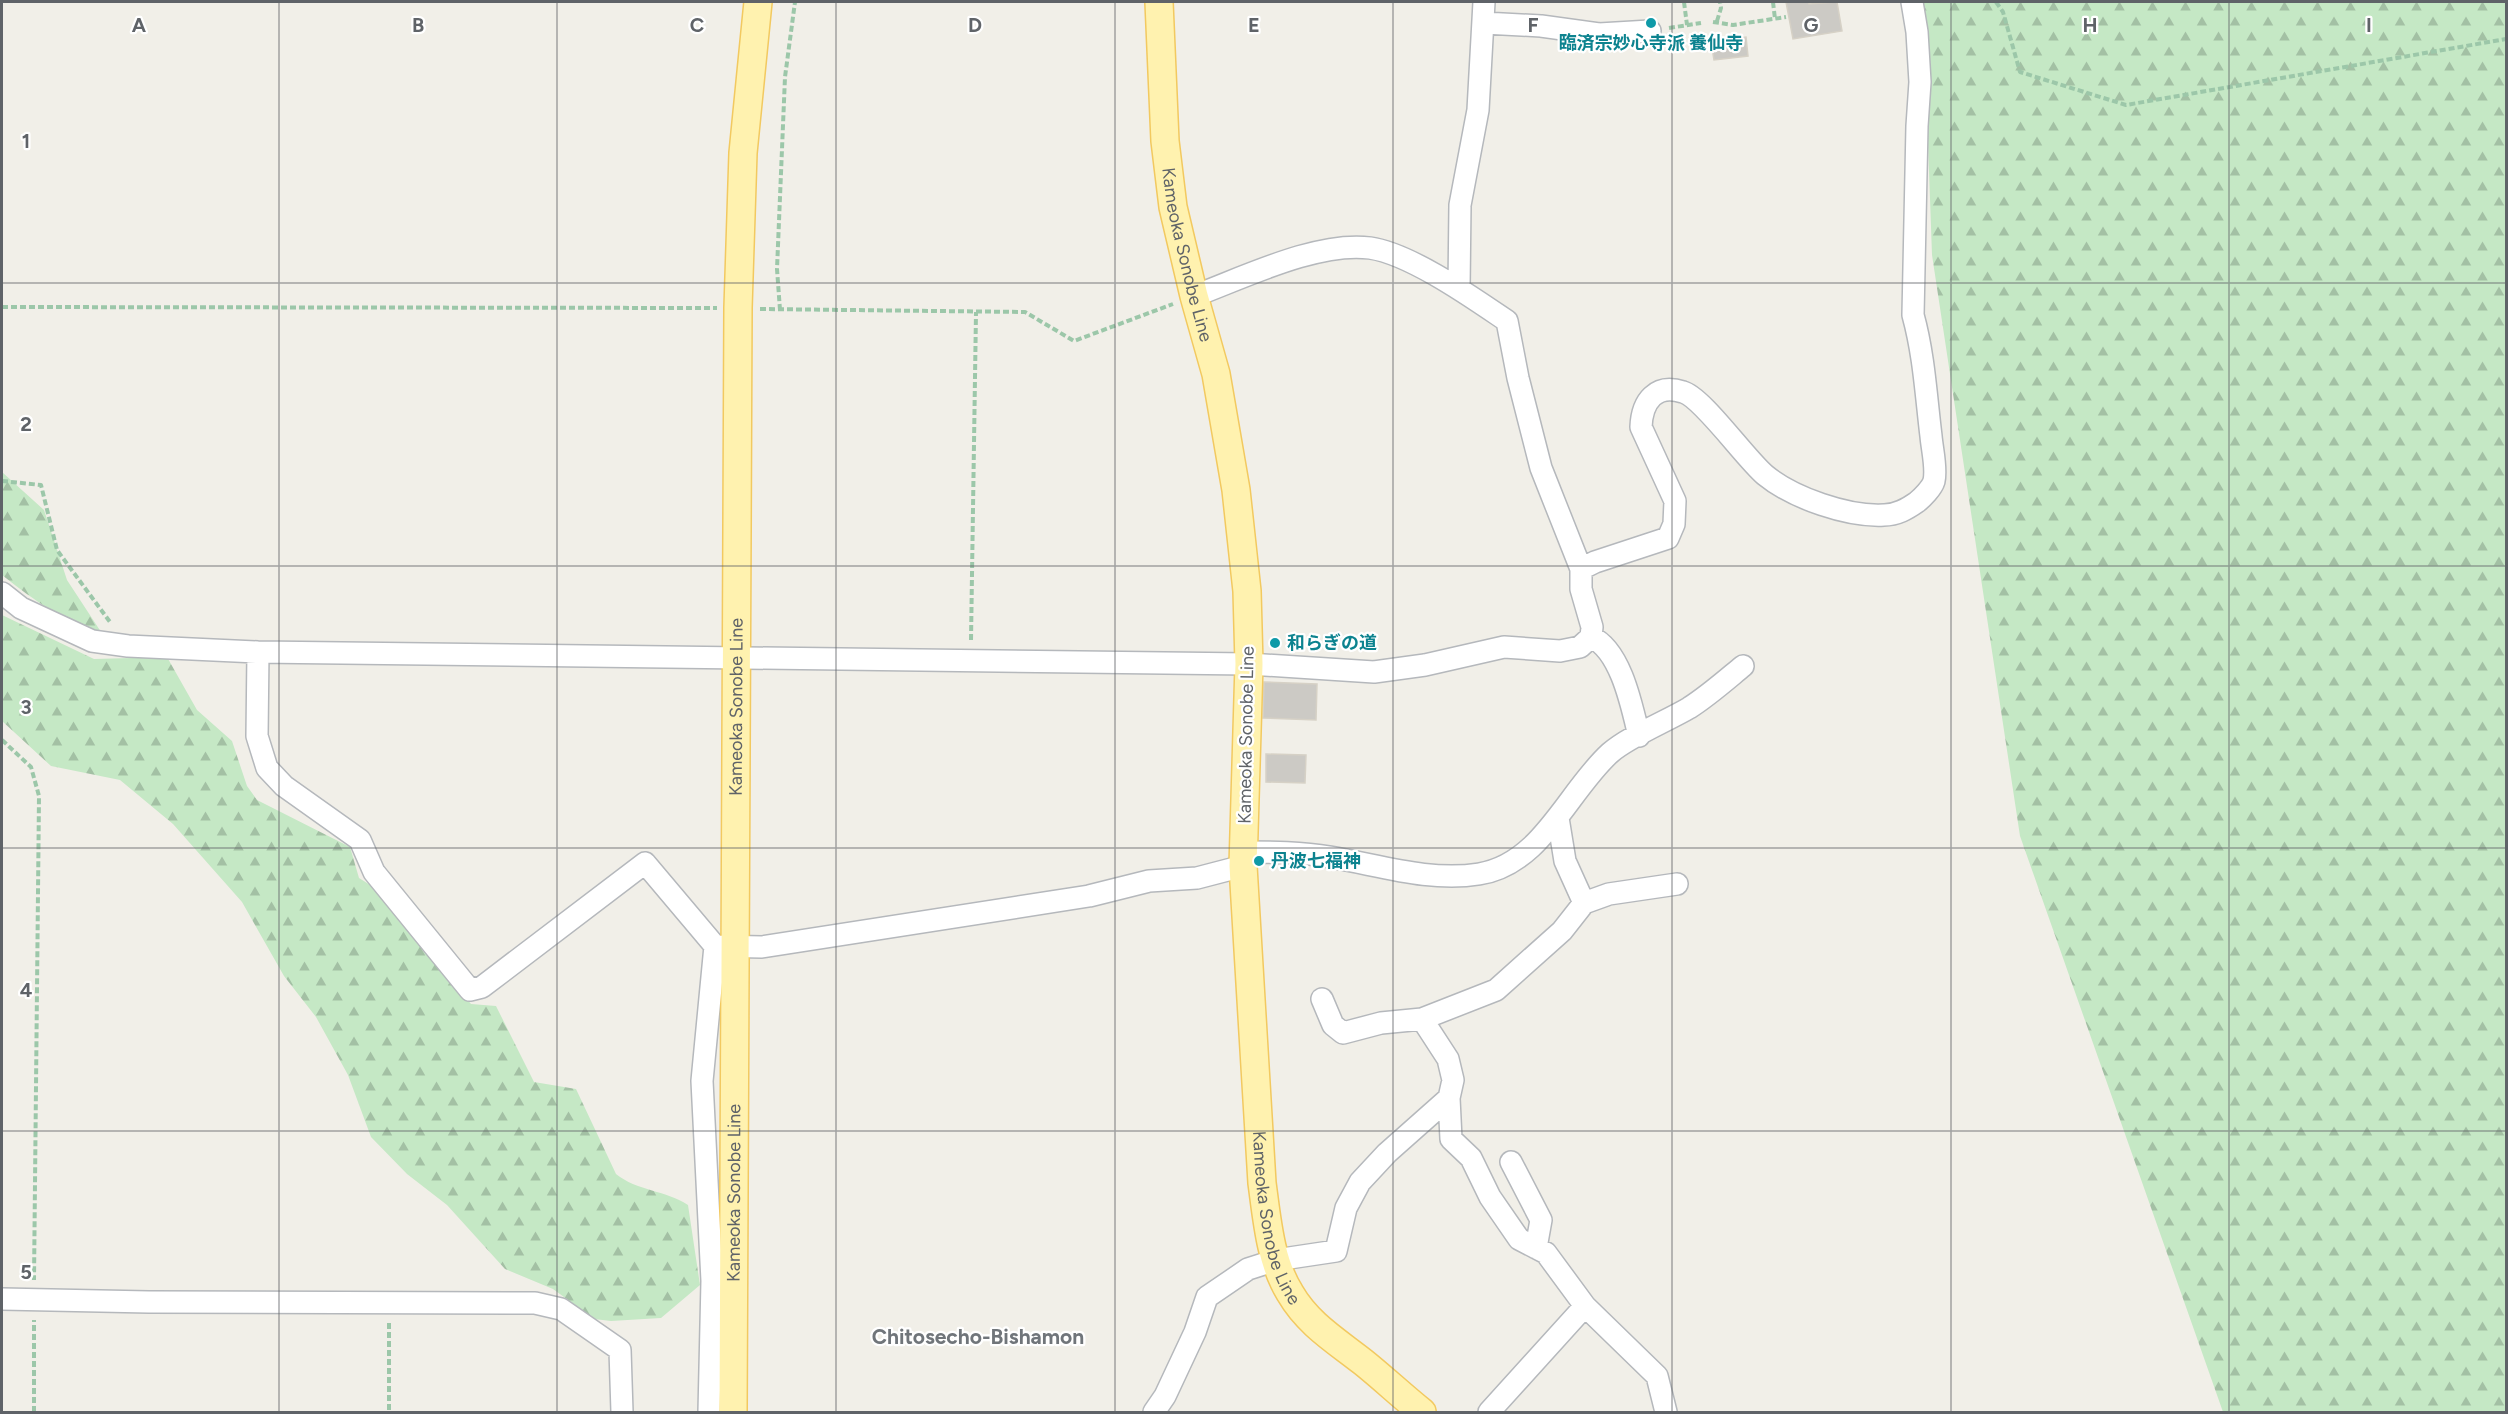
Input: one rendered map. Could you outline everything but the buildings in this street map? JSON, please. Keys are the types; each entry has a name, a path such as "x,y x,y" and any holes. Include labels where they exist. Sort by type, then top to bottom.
{"main road":[{"name":"Kameoka Sonobe Line","path":"733,1413 726,945 736,657 738,308 743,153 758,2"},
{"name":"Kameoka Sonobe Line","path":"1159,2 1165,141 1173,207 1194,296 1216,374 1236,490 1247,591 1249,664 1243,859 1262,1183 1267,1224 1276,1260 1288,1292 1309,1320 1422,1413"}],"street":[{"path":"1459,288 1460,205 1479,110 1484,2"},
{"path":"1581,569 1595,562 1668,538 1674,524 1676,501 1641,427 1642,414 1647,401 1656,391 1669,389 1685,392 1698,400 1744,454 1767,476 1824,506 1884,515 1903,511 1922,498 1934,482 1934,458 1921,344 1913,315 1920,82 1917,32 1912,2"},
{"path":"1484,23 1541,26 1599,34 1650,31"},
{"path":"2,593 21,608 92,641 128,646 258,652 971,659 1249,664 1374,672 1425,664 1504,646 1560,651 1580,647 1591,637 1593,627 1581,589 1581,569 1541,468 1518,378 1507,321 1459,288 1395,255 1370,248 1341,248 1300,256 1194,296"},
{"path":"1591,637 1602,642 1627,686 1639,736"},
{"path":"258,652 257,736 267,768 284,786 360,840 374,872 470,990 482,987 645,863 726,945 762,947 1089,896 1149,881 1197,878 1243,859 1286,851 1329,856 1428,875 1480,874 1521,858 1558,818 1593,772 1612,752 1691,706 1743,666"},
{"path":"1558,818 1565,861 1584,903"},
{"path":"1322,999 1333,1025 1342,1033 1381,1023 1422,1019 1496,990 1562,931 1584,903 1609,894 1677,884"},
{"path":"709,1413 712,1281 702,1081 726,945"},
{"path":"1422,1019 1448,1059 1453,1080 1449,1098 1451,1139 1471,1158 1491,1197 1519,1239 1546,1253 1585,1306 1657,1376 1666,1413"},
{"path":"1154,1413 1165,1396 1195,1332 1207,1297 1248,1269 1276,1260 1336,1251 1346,1208 1360,1182 1387,1153 1449,1098"},
{"path":"1511,1162 1541,1221 1536,1248"},
{"path":"2,1299 149,1302 535,1302 561,1309 620,1350 622,1413"},
{"path":"1489,1413 1585,1306"}],"path":[{"path":"780,310 777,269 785,77 795,2"},
{"path":"1684,2 1685,25 1701,23"},
{"path":"1719,2 1721,8 1715,21 1733,25 1786,17"},
{"path":"1773,2 1775,19"},
{"path":"1996,2 2003,12 2020,72 2126,105 2506,39"},
{"path":"2,307 738,308 1025,312 1074,341 1194,296"},
{"path":"971,659 976,312"},
{"path":"2,481 41,485 57,550 128,646"},
{"path":"2,740 31,767 39,796 34,1413"},
{"path":"389,1301 389,1413"}],"green space":[{"path":"1923,2 2506,2 2506,1412 2223,1412 2020,836 1932,255"},
{"path":"2,472 44,510 67,580 103,635 50,610 2,575"},
{"path":"2,615 94,659 167,657 197,710 232,741 247,786 257,800 350,847 359,878 375,888 471,1004 496,1006 534,1082 576,1089 616,1174 633,1184 670,1196 688,1205 700,1285 661,1318 611,1321 594,1319 553,1289 505,1269 447,1205 407,1174 371,1137 348,1075 316,1017 284,976 242,902 173,824 120,780 51,766 2,721"}],"place":[{"name":"臨済宗妙心寺派 養仙寺","path":"1651,23"},
{"name":"和らぎの道","path":"1275,643"},
{"name":"丹波七福神","path":"1259,861"}],"district":[{"name":"Chitosecho-Bishamon","path":"978,1336"}]}
